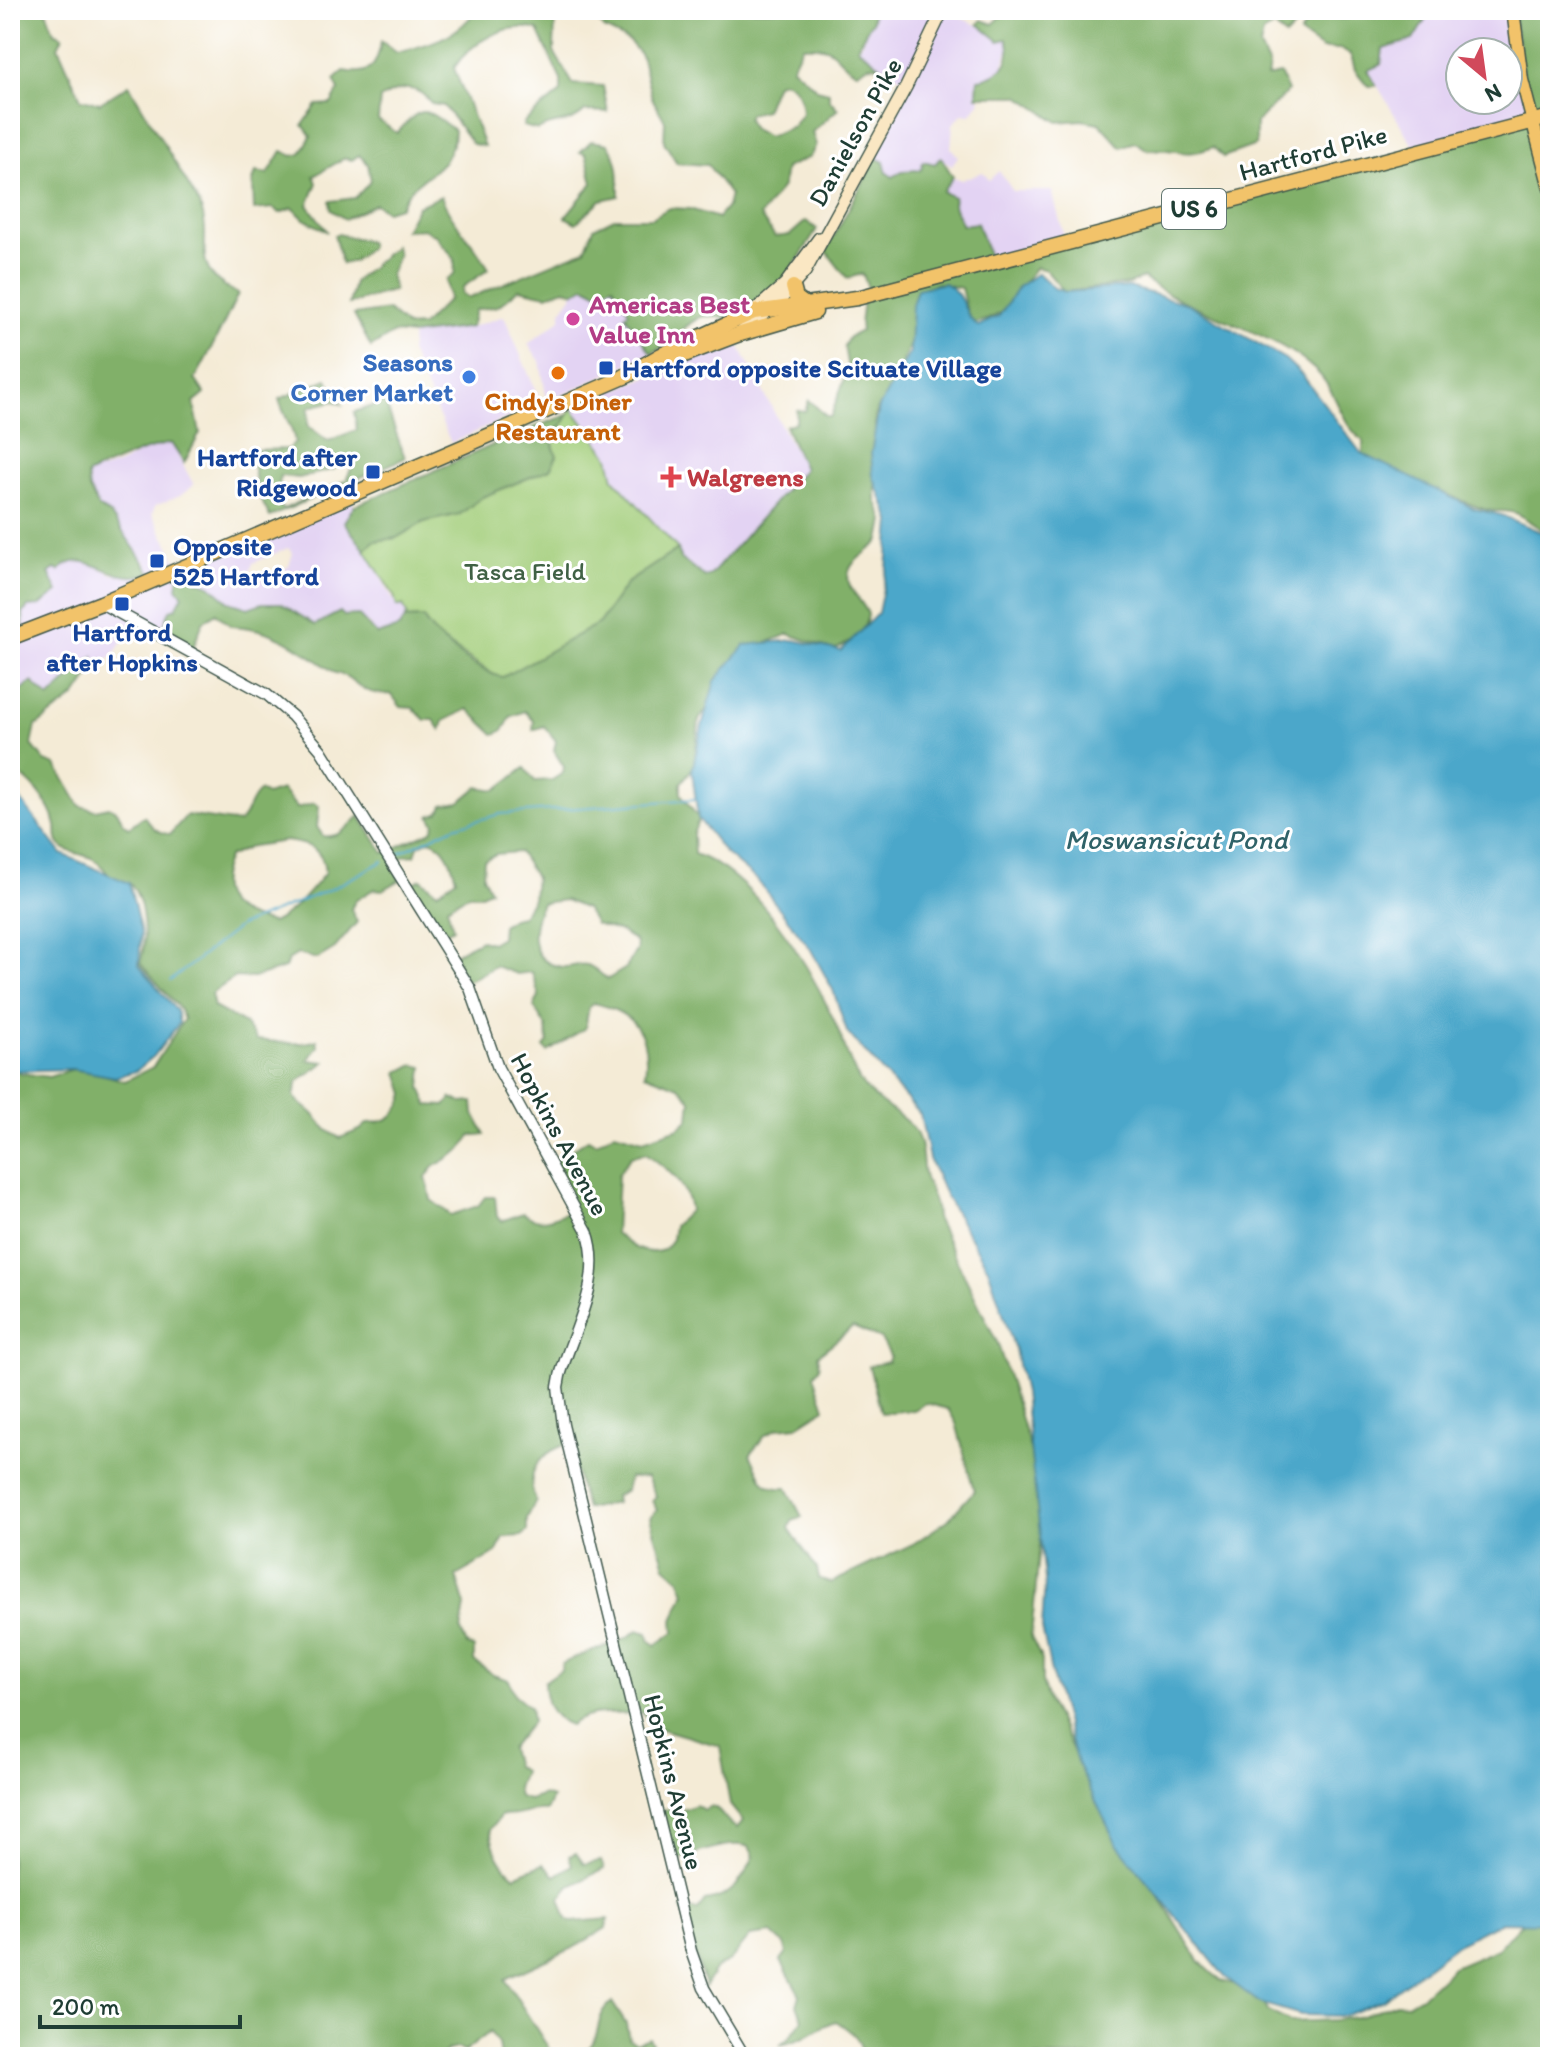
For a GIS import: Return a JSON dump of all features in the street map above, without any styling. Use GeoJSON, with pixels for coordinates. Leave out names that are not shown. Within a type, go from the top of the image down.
{"type":"FeatureCollection","features":[{"type":"Feature","properties":{"kind":"highway","name":"Hartford Pike"},"geometry":{"type":"LineString","coordinates":[[101,603],[623,377],[737,335],[857,298],[1550,117]]}},
{"type":"Feature","properties":{"kind":"highway"},"geometry":{"type":"LineString","coordinates":[[793,287],[796,298],[807,306]]}},
{"type":"Feature","properties":{"kind":"highway","name":"Hartford Pike"},"geometry":{"type":"LineString","coordinates":[[623,377],[661,355],[754,312],[857,298]]}},
{"type":"Feature","properties":{"kind":"highway","name":"US 6"},"geometry":{"type":"LineString","coordinates":[[10,638],[101,603]]}},
{"type":"Feature","properties":{"kind":"main road","name":"Danielson Pike"},"geometry":{"type":"LineString","coordinates":[[737,335],[770,310],[793,287],[818,251],[943,10]]}},
{"type":"Feature","properties":{"kind":"main road"},"geometry":{"type":"LineString","coordinates":[[1513,10],[1522,80],[1550,188]]}},
{"type":"Feature","properties":{"kind":"main road","name":"Danielson Pike"},"geometry":{"type":"LineString","coordinates":[[754,312],[785,284],[826,231]]}},
{"type":"Feature","properties":{"kind":"street","name":"Hopkins Avenue"},"geometry":{"type":"LineString","coordinates":[[101,603],[266,694],[292,716],[321,750],[470,988],[498,1068],[587,1231],[594,1258],[591,1283],[560,1376],[559,1401],[563,1425],[691,1951],[704,1988],[745,2057]]}},
{"type":"Feature","properties":{"kind":"shaded area"},"geometry":{"type":"Polygon","coordinates":[[[873,10],[944,10],[1007,39],[1010,45],[1000,73],[993,78],[981,78],[976,86],[980,101],[970,115],[962,114],[953,124],[951,148],[958,156],[952,166],[941,158],[918,171],[902,171],[893,177],[887,174],[884,162],[867,154],[905,81],[858,50],[872,21],[873,10]]]}},
{"type":"Feature","properties":{"kind":"shaded area"},"geometry":{"type":"Polygon","coordinates":[[[1422,10],[1513,10],[1518,36],[1444,36],[1444,116],[1524,116],[1524,73],[1532,119],[1415,149],[1368,70],[1377,63],[1383,49],[1402,44],[1426,19],[1422,10]]]}},
{"type":"Feature","properties":{"kind":"shaded area"},"geometry":{"type":"Polygon","coordinates":[[[999,171],[1013,191],[1052,191],[1065,240],[990,261],[986,249],[962,225],[942,192],[953,177],[961,180],[983,172],[989,180],[999,171]]]}},
{"type":"Feature","properties":{"kind":"shaded area"},"geometry":{"type":"Polygon","coordinates":[[[585,285],[613,285],[630,312],[626,315],[651,353],[547,402],[540,361],[528,344],[561,319],[561,311],[575,292],[585,285]]]}},
{"type":"Feature","properties":{"kind":"shaded area"},"geometry":{"type":"Polygon","coordinates":[[[504,316],[541,403],[451,443],[410,352],[412,335],[471,327],[504,316]]]}},
{"type":"Feature","properties":{"kind":"shaded area"},"geometry":{"type":"Polygon","coordinates":[[[736,340],[804,469],[711,575],[705,577],[681,559],[678,549],[614,479],[609,457],[572,408],[736,340]]]}},
{"type":"Feature","properties":{"kind":"shaded area"},"geometry":{"type":"Polygon","coordinates":[[[171,443],[194,485],[180,496],[155,506],[152,514],[179,565],[350,493],[354,506],[344,522],[359,538],[397,607],[402,605],[408,615],[399,628],[377,635],[368,623],[350,614],[315,625],[281,603],[262,603],[248,608],[229,602],[210,585],[180,574],[184,595],[176,608],[170,610],[160,636],[134,624],[112,657],[97,665],[91,658],[49,698],[33,683],[21,690],[10,680],[13,661],[10,644],[24,625],[23,613],[49,573],[66,563],[83,560],[114,575],[148,563],[135,554],[110,514],[99,508],[89,489],[87,475],[120,464],[150,447],[171,443]],[[288,548],[253,563],[250,573],[253,579],[270,578],[289,566],[293,553],[288,548]]]}},
{"type":"Feature","properties":{"kind":"green space"},"geometry":{"type":"Polygon","coordinates":[[[10,10],[46,10],[54,32],[63,36],[58,47],[81,99],[100,103],[129,85],[200,205],[204,220],[206,264],[222,284],[238,294],[195,379],[205,394],[194,403],[200,433],[184,463],[171,443],[140,452],[87,475],[89,489],[99,508],[110,514],[151,572],[137,576],[124,575],[79,561],[69,563],[59,571],[55,569],[49,573],[58,592],[39,606],[28,607],[23,613],[24,633],[10,639],[10,10]]]}},
{"type":"Feature","properties":{"kind":"green space"},"geometry":{"type":"Polygon","coordinates":[[[476,10],[551,10],[555,14],[554,52],[573,84],[603,86],[608,112],[585,111],[574,119],[538,130],[523,126],[561,92],[561,80],[538,30],[514,28],[502,31],[480,42],[454,68],[484,146],[473,144],[444,106],[432,104],[414,90],[401,89],[380,99],[378,120],[397,133],[413,117],[424,112],[454,130],[447,156],[414,186],[400,207],[386,211],[375,204],[345,219],[331,210],[330,201],[355,198],[371,181],[368,164],[359,155],[352,160],[345,158],[314,176],[317,183],[308,205],[328,232],[304,219],[293,208],[280,213],[273,208],[254,210],[253,181],[256,172],[268,174],[282,151],[293,156],[301,154],[311,136],[303,125],[317,105],[331,104],[339,90],[334,80],[344,71],[360,72],[370,68],[377,58],[381,41],[397,53],[420,46],[451,34],[476,10]]]}},
{"type":"Feature","properties":{"kind":"green space"},"geometry":{"type":"Polygon","coordinates":[[[583,10],[873,10],[872,21],[857,47],[881,66],[869,65],[857,72],[830,50],[802,46],[792,67],[817,89],[829,92],[829,99],[838,109],[812,132],[816,145],[810,157],[785,168],[782,187],[760,216],[775,237],[790,235],[806,221],[817,229],[801,255],[782,281],[759,304],[732,317],[701,317],[651,353],[625,315],[629,312],[613,285],[599,293],[585,286],[575,292],[565,289],[547,295],[519,289],[498,306],[475,310],[471,327],[412,335],[394,333],[371,347],[354,315],[388,310],[407,327],[422,326],[449,299],[446,280],[454,275],[452,256],[437,236],[424,229],[405,230],[418,206],[441,196],[451,216],[489,269],[463,287],[462,293],[469,298],[585,250],[594,228],[614,218],[652,218],[669,208],[690,209],[718,218],[727,207],[730,195],[708,165],[677,163],[664,142],[665,121],[652,98],[641,55],[629,41],[604,29],[592,14],[583,10]],[[784,81],[776,83],[765,110],[749,114],[747,120],[753,129],[768,137],[793,126],[802,113],[798,94],[793,86],[784,81]]]}},
{"type":"Feature","properties":{"kind":"green space"},"geometry":{"type":"Polygon","coordinates":[[[1008,10],[1299,10],[1304,18],[1285,37],[1274,26],[1263,33],[1260,47],[1269,66],[1267,77],[1280,74],[1288,91],[1256,123],[1256,145],[1223,157],[1213,147],[1186,153],[1148,150],[1135,142],[1121,147],[1099,123],[1082,120],[1058,122],[1019,96],[977,96],[978,79],[998,72],[1009,55],[1007,39],[999,41],[978,24],[982,20],[993,24],[1008,10]]]}},
{"type":"Feature","properties":{"kind":"green space"},"geometry":{"type":"Polygon","coordinates":[[[1306,10],[1331,10],[1339,19],[1350,18],[1356,10],[1422,10],[1426,19],[1413,40],[1383,49],[1381,65],[1368,70],[1376,86],[1368,86],[1355,70],[1351,55],[1340,49],[1322,49],[1300,34],[1310,18],[1306,10]]]}},
{"type":"Feature","properties":{"kind":"green space"},"geometry":{"type":"Polygon","coordinates":[[[1513,10],[1550,10],[1550,115],[1533,120],[1550,187],[1550,532],[1518,514],[1478,507],[1370,459],[1363,454],[1363,441],[1355,434],[1329,387],[1315,370],[1276,343],[1184,302],[1143,278],[1128,284],[1064,292],[1046,270],[1036,267],[1004,310],[970,324],[961,288],[938,283],[918,291],[917,328],[902,362],[905,374],[878,408],[875,418],[876,500],[884,520],[880,541],[852,565],[848,578],[868,614],[864,627],[851,640],[834,650],[789,634],[749,649],[699,720],[694,766],[681,783],[681,794],[699,819],[693,834],[694,854],[716,864],[737,880],[776,922],[821,994],[861,1083],[877,1100],[907,1122],[917,1135],[936,1218],[998,1344],[1036,1468],[1041,1534],[1031,1637],[1042,1660],[1042,1682],[1049,1703],[1096,1795],[1200,1962],[1221,1981],[1257,1989],[1268,2011],[1290,2022],[1335,2020],[1362,2016],[1396,2003],[1407,2004],[1424,1994],[1453,1967],[1498,1948],[1531,1913],[1550,1914],[1550,2057],[862,2057],[858,2040],[836,2021],[780,2045],[803,2019],[797,2005],[800,1995],[781,1961],[787,1953],[784,1944],[772,1933],[750,1936],[730,1961],[716,1968],[705,1986],[682,1909],[698,1910],[705,1901],[729,1892],[746,1873],[754,1856],[749,1847],[721,1846],[671,1864],[660,1811],[683,1810],[696,1805],[704,1810],[711,1806],[737,1828],[743,1821],[730,1805],[720,1746],[655,1727],[641,1712],[587,1716],[570,1725],[553,1714],[547,1702],[544,1682],[561,1670],[562,1664],[621,1641],[638,1630],[648,1633],[649,1640],[656,1645],[674,1632],[673,1620],[685,1593],[680,1579],[665,1566],[650,1518],[657,1510],[652,1501],[656,1496],[647,1477],[629,1478],[626,1490],[615,1496],[616,1503],[586,1509],[568,1444],[550,1452],[533,1473],[536,1501],[527,1518],[527,1531],[522,1536],[504,1537],[496,1553],[456,1576],[465,1605],[461,1631],[467,1645],[474,1648],[474,1661],[493,1675],[509,1680],[515,1695],[530,1707],[532,1722],[510,1749],[515,1766],[523,1771],[517,1788],[519,1797],[529,1800],[544,1795],[552,1798],[546,1811],[501,1815],[490,1830],[498,1856],[515,1876],[543,1864],[555,1876],[572,1865],[569,1856],[576,1853],[584,1864],[601,1861],[604,1869],[570,1886],[560,1898],[567,1919],[572,1922],[608,1919],[606,1928],[573,1948],[505,1979],[554,2057],[500,2057],[498,2044],[490,2032],[464,2052],[458,2048],[448,2050],[442,2057],[10,2057],[10,1064],[20,1073],[49,1077],[79,1067],[125,1081],[153,1067],[184,1019],[179,1008],[140,963],[143,921],[134,890],[129,883],[125,886],[114,880],[93,859],[62,847],[57,840],[54,817],[45,800],[25,778],[10,768],[10,680],[21,690],[32,682],[49,698],[93,657],[92,661],[97,665],[76,696],[36,726],[32,745],[45,761],[56,765],[80,806],[95,810],[109,807],[117,811],[129,827],[144,816],[155,829],[170,834],[187,815],[239,823],[260,791],[266,795],[282,790],[297,808],[314,803],[319,806],[317,827],[323,836],[339,833],[360,816],[384,853],[432,831],[435,824],[430,816],[440,812],[443,805],[460,802],[478,787],[496,790],[525,768],[535,781],[552,780],[563,773],[564,767],[554,751],[556,741],[544,726],[533,730],[534,721],[525,711],[510,717],[503,730],[494,734],[468,709],[444,721],[441,730],[434,720],[425,720],[413,708],[401,707],[391,694],[363,689],[286,640],[260,630],[231,626],[216,613],[203,622],[191,653],[160,636],[170,610],[176,608],[183,595],[177,588],[179,573],[210,585],[229,602],[248,608],[262,603],[281,603],[315,625],[340,612],[344,616],[358,615],[377,635],[399,628],[405,619],[423,618],[436,635],[459,654],[503,677],[599,623],[627,583],[678,549],[681,559],[705,577],[711,575],[804,469],[785,426],[796,422],[797,410],[805,411],[809,400],[826,416],[831,416],[848,369],[844,346],[849,337],[861,331],[861,296],[869,292],[863,274],[847,278],[826,251],[876,158],[884,162],[887,173],[893,177],[902,171],[921,170],[923,161],[935,164],[941,157],[953,177],[942,192],[954,197],[953,204],[962,225],[977,223],[990,260],[1530,120],[1524,81],[1524,36],[1517,36],[1513,10]],[[429,840],[418,846],[415,855],[405,856],[392,864],[400,880],[383,890],[374,889],[355,901],[351,909],[357,922],[335,948],[317,959],[298,954],[288,960],[285,968],[253,978],[235,977],[211,994],[214,1007],[245,1024],[256,1040],[294,1043],[317,1040],[318,1046],[308,1060],[325,1062],[298,1081],[294,1096],[328,1131],[340,1138],[368,1123],[392,1116],[405,1094],[398,1072],[414,1065],[423,1067],[421,1088],[428,1105],[445,1106],[452,1098],[462,1103],[473,1102],[474,1114],[485,1134],[471,1136],[461,1150],[434,1167],[426,1177],[431,1200],[451,1215],[478,1206],[485,1197],[495,1197],[497,1217],[502,1221],[523,1213],[542,1220],[554,1218],[573,1209],[550,1164],[588,1139],[596,1143],[615,1132],[643,1140],[679,1128],[689,1119],[691,1100],[679,1087],[645,1074],[642,1035],[619,1012],[594,1003],[589,1007],[585,1028],[548,1052],[544,1047],[548,1042],[546,1027],[534,1007],[539,996],[532,972],[517,974],[495,966],[467,982],[452,955],[481,940],[491,943],[501,937],[502,925],[522,916],[533,898],[535,877],[519,852],[496,854],[484,860],[483,876],[490,890],[479,895],[469,894],[447,907],[453,928],[439,936],[406,887],[421,879],[437,892],[456,879],[444,850],[429,840]],[[286,841],[252,846],[228,857],[223,872],[223,894],[235,910],[272,923],[288,913],[325,873],[318,852],[286,841]],[[565,900],[542,903],[538,913],[534,942],[542,958],[562,967],[587,965],[608,979],[626,968],[637,949],[635,941],[621,932],[595,924],[586,909],[565,900]],[[646,1153],[631,1156],[618,1175],[615,1233],[643,1251],[664,1250],[672,1239],[674,1226],[690,1210],[688,1200],[680,1184],[646,1153]],[[853,1327],[818,1355],[820,1367],[814,1375],[825,1408],[797,1426],[778,1428],[765,1435],[750,1455],[767,1484],[787,1488],[802,1517],[792,1520],[789,1528],[817,1569],[819,1579],[831,1583],[913,1544],[948,1520],[974,1491],[956,1423],[948,1409],[926,1403],[914,1410],[881,1413],[869,1366],[888,1362],[890,1355],[881,1339],[853,1327]]]}},
{"type":"Feature","properties":{"kind":"green space"},"geometry":{"type":"Polygon","coordinates":[[[591,141],[608,144],[612,150],[618,169],[619,196],[601,200],[576,223],[565,217],[593,183],[586,154],[580,152],[591,141]]]}},
{"type":"Feature","properties":{"kind":"green space"},"geometry":{"type":"Polygon","coordinates":[[[334,235],[368,241],[370,247],[354,261],[342,264],[334,235]]]}},
{"type":"Feature","properties":{"kind":"green space"},"geometry":{"type":"Polygon","coordinates":[[[395,246],[398,255],[390,275],[394,290],[349,304],[354,282],[395,246]]]}},
{"type":"Feature","properties":{"kind":"green space"},"geometry":{"type":"Polygon","coordinates":[[[327,379],[342,404],[334,401],[309,407],[308,426],[328,441],[357,430],[354,412],[385,402],[405,458],[270,517],[258,494],[252,458],[257,456],[256,450],[288,449],[295,442],[279,399],[327,379]],[[345,460],[334,469],[299,478],[280,476],[279,487],[271,498],[284,509],[346,480],[352,467],[345,460]]]}},
{"type":"Feature","properties":{"kind":"green space","name":"Tasca Field"},"geometry":{"type":"Polygon","coordinates":[[[572,408],[609,457],[614,479],[678,549],[627,583],[599,623],[503,677],[496,676],[433,634],[423,618],[405,619],[407,615],[403,605],[397,607],[394,596],[365,550],[374,541],[396,538],[424,522],[460,514],[482,497],[550,469],[557,456],[554,435],[572,408]]]}},
{"type":"Feature","properties":{"kind":"green space"},"geometry":{"type":"Polygon","coordinates":[[[568,415],[553,436],[557,456],[550,469],[482,497],[460,514],[424,522],[396,538],[374,541],[365,550],[344,522],[354,506],[568,415]]]}},
{"type":"Feature","properties":{"kind":"green space"},"geometry":{"type":"Polygon","coordinates":[[[612,2002],[626,2024],[629,2039],[636,2043],[649,2038],[652,2043],[634,2057],[575,2057],[591,2045],[601,2016],[612,2002]]]}},
{"type":"Feature","properties":{"kind":"water","name":"Moswansicut Pond"},"geometry":{"type":"Polygon","coordinates":[[[1038,273],[1054,288],[1066,292],[1129,287],[1188,304],[1285,359],[1303,376],[1361,453],[1475,509],[1501,515],[1550,536],[1550,1923],[1500,1922],[1457,1944],[1383,2000],[1344,2016],[1301,2015],[1260,2003],[1225,1977],[1116,1843],[1077,1763],[1051,1672],[1042,1628],[1045,1580],[1024,1393],[1015,1350],[988,1268],[946,1197],[929,1159],[920,1114],[847,1032],[833,990],[810,948],[757,880],[725,853],[698,818],[692,771],[702,726],[715,681],[745,645],[794,640],[841,651],[878,613],[887,568],[891,521],[873,476],[871,454],[879,407],[910,352],[912,305],[917,289],[944,283],[957,293],[968,315],[978,326],[999,316],[1018,287],[1038,273]]]}},
{"type":"Feature","properties":{"kind":"water"},"geometry":{"type":"Polygon","coordinates":[[[10,786],[62,854],[129,883],[141,933],[139,965],[177,1011],[179,1023],[154,1056],[136,1071],[115,1077],[72,1069],[10,1071],[10,786]]]}},
{"type":"Feature","properties":{"kind":"waterway"},"geometry":{"type":"LineString","coordinates":[[393,856],[454,827],[500,814],[695,799]]}},
{"type":"Feature","properties":{"kind":"waterway"},"geometry":{"type":"LineString","coordinates":[[170,981],[240,926],[333,888],[383,861]]}},
{"type":"Feature","properties":{"kind":"place","name":"Americas Best Value Inn"},"geometry":{"type":"Point","coordinates":[573,319]}},
{"type":"Feature","properties":{"kind":"place","name":"Hartford opposite Scituate Village"},"geometry":{"type":"Point","coordinates":[606,368]}},
{"type":"Feature","properties":{"kind":"place","name":"Cindy's Diner Restaurant"},"geometry":{"type":"Point","coordinates":[558,373]}},
{"type":"Feature","properties":{"kind":"place","name":"Seasons Corner Market"},"geometry":{"type":"Point","coordinates":[469,377]}},
{"type":"Feature","properties":{"kind":"place","name":"Hartford after Ridgewood"},"geometry":{"type":"Point","coordinates":[373,472]}},
{"type":"Feature","properties":{"kind":"place","name":"Walgreens"},"geometry":{"type":"Point","coordinates":[671,477]}},
{"type":"Feature","properties":{"kind":"place","name":"Opposite 525 Hartford"},"geometry":{"type":"Point","coordinates":[157,561]}},
{"type":"Feature","properties":{"kind":"place","name":"Hartford after Hopkins"},"geometry":{"type":"Point","coordinates":[122,604]}}]}
